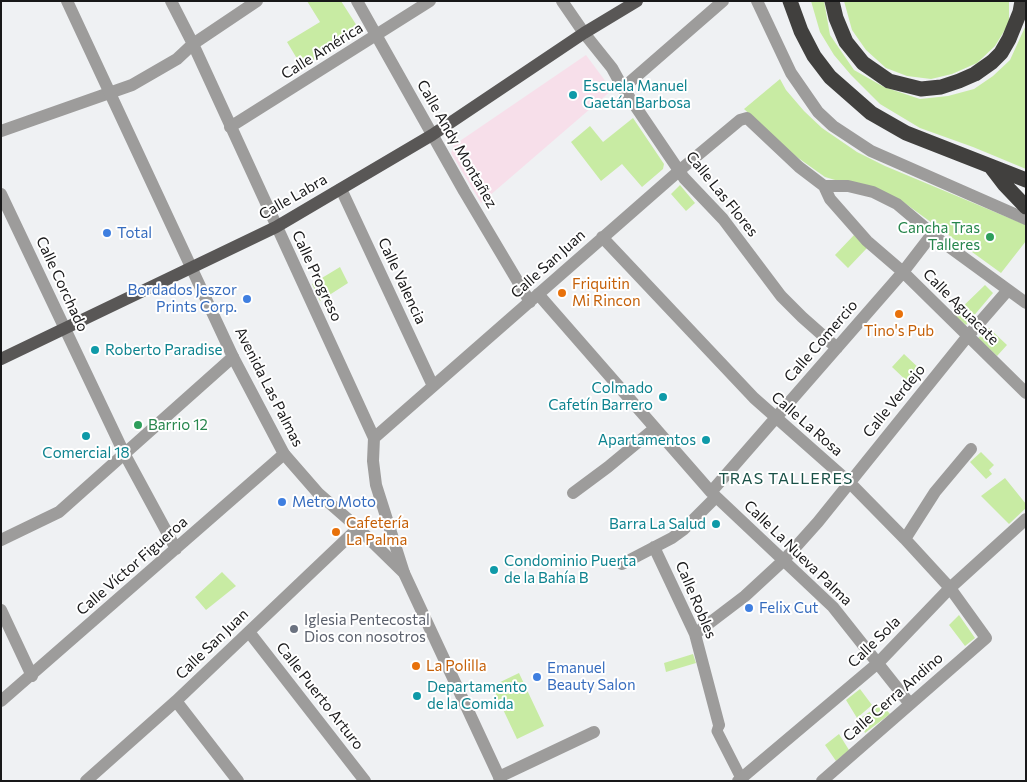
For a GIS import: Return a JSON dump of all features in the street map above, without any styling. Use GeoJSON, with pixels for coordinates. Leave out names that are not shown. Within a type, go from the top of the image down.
{"type":"FeatureCollection","features":[{"type":"Feature","properties":{"kind":"highway"},"geometry":{"type":"LineString","coordinates":[[790,1],[801,31],[814,56],[830,77],[855,101],[871,113],[906,132],[1026,180]]}},
{"type":"Feature","properties":{"kind":"highway"},"geometry":{"type":"LineString","coordinates":[[832,1],[836,18],[846,42],[863,63],[873,72],[889,81],[921,89],[941,87],[959,81],[975,74],[992,62],[1009,40],[1020,12],[1022,1]]}},
{"type":"Feature","properties":{"kind":"highway"},"geometry":{"type":"LineString","coordinates":[[990,166],[1026,207]]}},
{"type":"Feature","properties":{"kind":"main road","name":"Calle Labra"},"geometry":{"type":"LineString","coordinates":[[584,33],[624,1]]}},
{"type":"Feature","properties":{"kind":"main road","name":"Calle Labra"},"geometry":{"type":"LineString","coordinates":[[1,359],[276,227],[432,136],[584,33],[636,1]]}},
{"type":"Feature","properties":{"kind":"street","name":"Avenida Las Palmas"},"geometry":{"type":"LineString","coordinates":[[67,1],[233,357],[284,454],[318,493],[358,528],[404,573],[500,779]]}},
{"type":"Feature","properties":{"kind":"street","name":"Calle Progreso"},"geometry":{"type":"LineString","coordinates":[[171,1],[193,44],[374,438],[373,461],[376,485],[404,573]]}},
{"type":"Feature","properties":{"kind":"street"},"geometry":{"type":"LineString","coordinates":[[1,130],[111,94],[132,85],[177,59],[193,44],[257,1]]}},
{"type":"Feature","properties":{"kind":"street","name":"Calle Andy Montañez"},"geometry":{"type":"LineString","coordinates":[[358,1],[432,136],[534,298]]}},
{"type":"Feature","properties":{"kind":"street","name":"Calle América"},"geometry":{"type":"LineString","coordinates":[[230,127],[430,1]]}},
{"type":"Feature","properties":{"kind":"street","name":"Calle Las Flores"},"geometry":{"type":"LineString","coordinates":[[562,1],[584,33],[612,68],[623,88],[684,178],[738,239],[781,296],[837,348]]}},
{"type":"Feature","properties":{"kind":"street"},"geometry":{"type":"LineString","coordinates":[[623,88],[723,1]]}},
{"type":"Feature","properties":{"kind":"street"},"geometry":{"type":"LineString","coordinates":[[757,1],[791,74],[818,112],[833,126],[871,151],[1026,219]]}},
{"type":"Feature","properties":{"kind":"street","name":"Calle San Juan"},"geometry":{"type":"LineString","coordinates":[[374,438],[680,170],[740,120],[747,118]]}},
{"type":"Feature","properties":{"kind":"street","name":"Calle Aguacate"},"geometry":{"type":"LineString","coordinates":[[747,118],[799,167],[824,186],[830,199],[867,241],[903,272],[967,337],[1023,385]]}},
{"type":"Feature","properties":{"kind":"street"},"geometry":{"type":"LineString","coordinates":[[824,186],[848,186],[873,192],[897,204],[941,241],[1026,303]]}},
{"type":"Feature","properties":{"kind":"street","name":"Calle Valencia"},"geometry":{"type":"LineString","coordinates":[[341,189],[434,386]]}},
{"type":"Feature","properties":{"kind":"street","name":"Calle Corchado"},"geometry":{"type":"LineString","coordinates":[[1,194],[124,454],[176,548]]}},
{"type":"Feature","properties":{"kind":"street","name":"Calle Comercio"},"geometry":{"type":"LineString","coordinates":[[622,564],[683,530],[714,495],[775,419],[903,272],[933,233]]}},
{"type":"Feature","properties":{"kind":"street","name":"Calle La Rosa"},"geometry":{"type":"LineString","coordinates":[[602,237],[754,398],[775,419],[849,482],[904,539],[950,588],[986,638]]}},
{"type":"Feature","properties":{"kind":"street","name":"Calle Verdejo"},"geometry":{"type":"LineString","coordinates":[[695,634],[745,596],[784,560],[818,522],[967,337],[1008,290]]}},
{"type":"Feature","properties":{"kind":"street","name":"Calle La Nueva Palma"},"geometry":{"type":"LineString","coordinates":[[534,298],[655,428],[714,495],[833,607],[910,704]]}},
{"type":"Feature","properties":{"kind":"street"},"geometry":{"type":"LineString","coordinates":[[1,540],[59,512],[233,357]]}},
{"type":"Feature","properties":{"kind":"street"},"geometry":{"type":"LineString","coordinates":[[573,493],[608,468],[655,428]]}},
{"type":"Feature","properties":{"kind":"street"},"geometry":{"type":"LineString","coordinates":[[904,539],[935,492],[971,449]]}},
{"type":"Feature","properties":{"kind":"street","name":"Calle Víctor Figueroa"},"geometry":{"type":"LineString","coordinates":[[1,701],[32,676],[284,454]]}},
{"type":"Feature","properties":{"kind":"street","name":"Calle Sola"},"geometry":{"type":"LineString","coordinates":[[740,779],[878,663],[950,588],[1026,519]]}},
{"type":"Feature","properties":{"kind":"street","name":"Calle San Juan"},"geometry":{"type":"LineString","coordinates":[[86,781],[176,701],[358,528]]}},
{"type":"Feature","properties":{"kind":"street","name":"Calle Robles"},"geometry":{"type":"LineString","coordinates":[[654,547],[695,634],[719,725]]}},
{"type":"Feature","properties":{"kind":"street"},"geometry":{"type":"LineString","coordinates":[[1,610],[32,676]]}},
{"type":"Feature","properties":{"kind":"street","name":"Calle Puerto Arturo"},"geometry":{"type":"LineString","coordinates":[[249,632],[365,781]]}},
{"type":"Feature","properties":{"kind":"street","name":"Calle Cerra Andino"},"geometry":{"type":"LineString","coordinates":[[822,781],[986,638]]}},
{"type":"Feature","properties":{"kind":"street"},"geometry":{"type":"LineString","coordinates":[[176,701],[238,781]]}},
{"type":"Feature","properties":{"kind":"street"},"geometry":{"type":"LineString","coordinates":[[719,725],[717,731],[740,779]]}},
{"type":"Feature","properties":{"kind":"street"},"geometry":{"type":"LineString","coordinates":[[500,779],[594,732]]}},
{"type":"Feature","properties":{"kind":"shaded area"},"geometry":{"type":"Polygon","coordinates":[[[586,55],[612,90],[481,203],[451,153],[454,145],[586,55]]]}},
{"type":"Feature","properties":{"kind":"green space"},"geometry":{"type":"Polygon","coordinates":[[[307,1],[341,1],[357,26],[333,41],[336,47],[302,67],[287,42],[320,22],[307,1]]]}},
{"type":"Feature","properties":{"kind":"green space"},"geometry":{"type":"Polygon","coordinates":[[[811,1],[824,1],[830,35],[854,70],[884,87],[920,99],[948,96],[974,89],[993,76],[1010,60],[1026,25],[1026,169],[920,128],[880,104],[834,55],[820,32],[811,1]]]}},
{"type":"Feature","properties":{"kind":"green space"},"geometry":{"type":"Polygon","coordinates":[[[844,1],[1009,1],[1009,23],[995,46],[977,63],[952,74],[931,79],[907,76],[886,68],[866,50],[852,30],[844,1]]]}},
{"type":"Feature","properties":{"kind":"green space"},"geometry":{"type":"Polygon","coordinates":[[[780,79],[786,90],[804,111],[822,128],[857,152],[885,166],[1026,225],[1026,241],[1001,273],[899,199],[825,177],[794,155],[744,109],[780,79]]]}},
{"type":"Feature","properties":{"kind":"green space"},"geometry":{"type":"Polygon","coordinates":[[[633,118],[664,164],[663,169],[642,187],[622,164],[601,181],[571,142],[590,126],[603,142],[633,118]]]}},
{"type":"Feature","properties":{"kind":"green space"},"geometry":{"type":"Polygon","coordinates":[[[680,185],[695,203],[686,211],[671,194],[680,185]]]}},
{"type":"Feature","properties":{"kind":"green space"},"geometry":{"type":"Polygon","coordinates":[[[854,235],[867,248],[848,268],[835,255],[854,235]]]}},
{"type":"Feature","properties":{"kind":"green space"},"geometry":{"type":"Polygon","coordinates":[[[340,267],[348,283],[320,301],[312,284],[340,267]]]}},
{"type":"Feature","properties":{"kind":"green space"},"geometry":{"type":"Polygon","coordinates":[[[985,285],[993,293],[966,325],[954,315],[985,285]]]}},
{"type":"Feature","properties":{"kind":"green space"},"geometry":{"type":"Polygon","coordinates":[[[989,328],[1007,345],[997,356],[978,338],[989,328]]]}},
{"type":"Feature","properties":{"kind":"green space"},"geometry":{"type":"Polygon","coordinates":[[[904,354],[923,372],[911,385],[892,367],[904,354]]]}},
{"type":"Feature","properties":{"kind":"green space"},"geometry":{"type":"Polygon","coordinates":[[[981,452],[994,465],[989,470],[992,474],[986,479],[970,462],[981,452]]]}},
{"type":"Feature","properties":{"kind":"green space"},"geometry":{"type":"Polygon","coordinates":[[[1005,478],[1026,504],[1026,508],[1009,524],[981,496],[1005,478]]]}},
{"type":"Feature","properties":{"kind":"green space"},"geometry":{"type":"Polygon","coordinates":[[[222,572],[236,586],[206,610],[195,597],[222,572]]]}},
{"type":"Feature","properties":{"kind":"green space"},"geometry":{"type":"Polygon","coordinates":[[[959,615],[975,638],[965,646],[949,625],[959,615]]]}},
{"type":"Feature","properties":{"kind":"green space"},"geometry":{"type":"Polygon","coordinates":[[[693,654],[696,663],[666,672],[664,663],[693,654]]]}},
{"type":"Feature","properties":{"kind":"green space"},"geometry":{"type":"Polygon","coordinates":[[[519,673],[544,726],[517,739],[492,686],[519,673]]]}},
{"type":"Feature","properties":{"kind":"green space"},"geometry":{"type":"Polygon","coordinates":[[[860,689],[872,705],[857,718],[846,700],[860,689]]]}},
{"type":"Feature","properties":{"kind":"green space"},"geometry":{"type":"Polygon","coordinates":[[[881,704],[890,714],[865,733],[859,719],[881,704]]]}},
{"type":"Feature","properties":{"kind":"green space"},"geometry":{"type":"Polygon","coordinates":[[[839,734],[849,750],[836,761],[825,745],[839,734]]]}},
{"type":"Feature","properties":{"kind":"place","name":"Escuela Manuel Gaetán Barbosa"},"geometry":{"type":"Point","coordinates":[573,95]}},
{"type":"Feature","properties":{"kind":"place","name":"Total"},"geometry":{"type":"Point","coordinates":[107,233]}},
{"type":"Feature","properties":{"kind":"place","name":"Cancha Tras Talleres"},"geometry":{"type":"Point","coordinates":[990,237]}},
{"type":"Feature","properties":{"kind":"place","name":"Friquitin Mi Rincon"},"geometry":{"type":"Point","coordinates":[562,293]}},
{"type":"Feature","properties":{"kind":"place","name":"Bordados Jeszor Prints Corp."},"geometry":{"type":"Point","coordinates":[247,299]}},
{"type":"Feature","properties":{"kind":"place","name":"Tino's Pub"},"geometry":{"type":"Point","coordinates":[899,314]}},
{"type":"Feature","properties":{"kind":"place","name":"Roberto Paradise"},"geometry":{"type":"Point","coordinates":[95,350]}},
{"type":"Feature","properties":{"kind":"place","name":"Colmado Cafetín Barrero"},"geometry":{"type":"Point","coordinates":[663,397]}},
{"type":"Feature","properties":{"kind":"place","name":"Barrio 12"},"geometry":{"type":"Point","coordinates":[138,425]}},
{"type":"Feature","properties":{"kind":"place","name":"Comercial 18"},"geometry":{"type":"Point","coordinates":[86,436]}},
{"type":"Feature","properties":{"kind":"place","name":"Apartamentos"},"geometry":{"type":"Point","coordinates":[706,440]}},
{"type":"Feature","properties":{"kind":"place","name":"Metro Moto"},"geometry":{"type":"Point","coordinates":[282,502]}},
{"type":"Feature","properties":{"kind":"place","name":"Barra La Salud"},"geometry":{"type":"Point","coordinates":[716,524]}},
{"type":"Feature","properties":{"kind":"place","name":"Cafetería La Palma"},"geometry":{"type":"Point","coordinates":[336,532]}},
{"type":"Feature","properties":{"kind":"place","name":"Condominio Puerta de la Bahía B"},"geometry":{"type":"Point","coordinates":[494,570]}},
{"type":"Feature","properties":{"kind":"place","name":"Felix Cut"},"geometry":{"type":"Point","coordinates":[749,608]}},
{"type":"Feature","properties":{"kind":"place","name":"Iglesia Pentecostal Dios con nosotros"},"geometry":{"type":"Point","coordinates":[294,629]}},
{"type":"Feature","properties":{"kind":"place","name":"La Polilla"},"geometry":{"type":"Point","coordinates":[416,666]}},
{"type":"Feature","properties":{"kind":"place","name":"Emanuel Beauty Salon"},"geometry":{"type":"Point","coordinates":[537,677]}},
{"type":"Feature","properties":{"kind":"place","name":"Departamento de la Comida"},"geometry":{"type":"Point","coordinates":[417,696]}},
{"type":"Feature","properties":{"kind":"district","name":"TRAS TALLERES"},"geometry":{"type":"Point","coordinates":[786,479]}}]}
